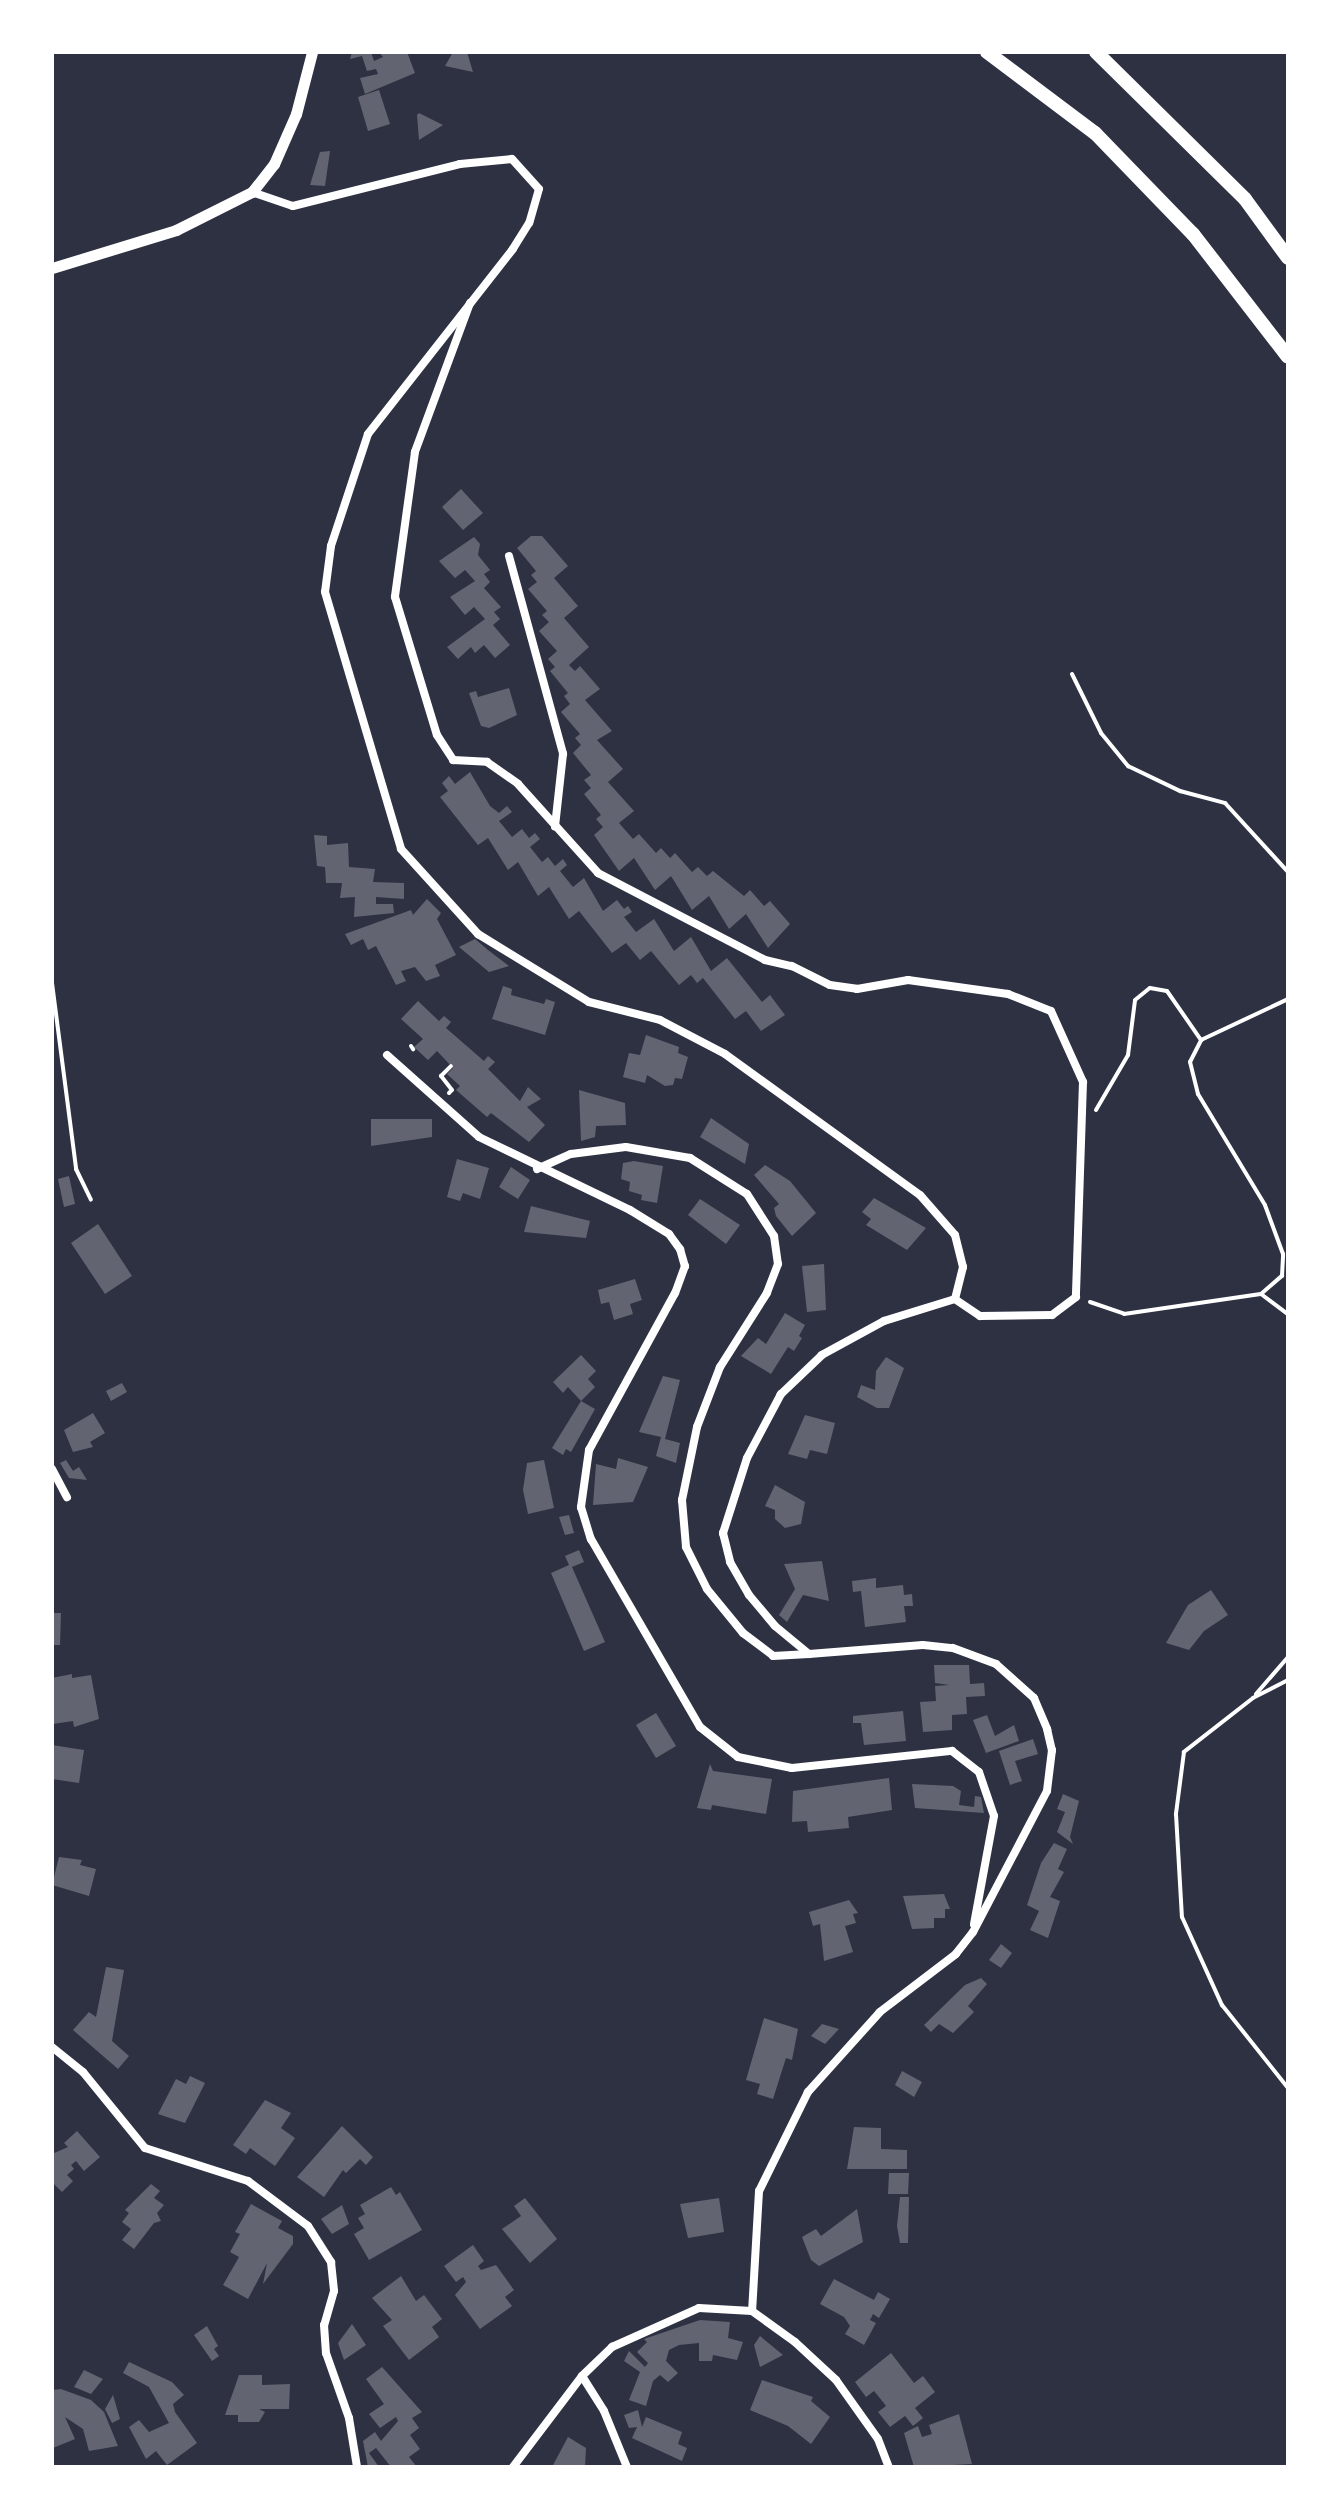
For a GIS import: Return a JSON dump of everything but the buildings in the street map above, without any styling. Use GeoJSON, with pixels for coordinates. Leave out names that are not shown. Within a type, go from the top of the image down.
{"type":"FeatureCollection","features":[{"type":"Feature","properties":{"kind":"highway"},"geometry":{"type":"LineString","coordinates":[[987,52],[1095,133],[1193,234],[1288,357]]}},
{"type":"Feature","properties":{"kind":"highway"},"geometry":{"type":"LineString","coordinates":[[1096,52],[1245,199],[1288,258]]}},
{"type":"Feature","properties":{"kind":"street"},"geometry":{"type":"LineString","coordinates":[[52,268],[176,230],[252,192],[274,164],[290,126],[312,52]]}},
{"type":"Feature","properties":{"kind":"street"},"geometry":{"type":"LineString","coordinates":[[252,192],[293,206],[460,164],[512,159],[539,189],[529,223],[368,434],[331,546],[325,592],[401,849],[478,934],[589,1002],[660,1020],[725,1054],[920,1195],[955,1235],[963,1267],[955,1299]]}},
{"type":"Feature","properties":{"kind":"street"},"geometry":{"type":"LineString","coordinates":[[473,295],[415,452],[395,597],[437,735],[453,760],[487,762],[518,784],[598,873],[765,960],[792,966],[830,985],[857,989],[908,980],[1008,994],[1051,1011],[1083,1082],[1085,1130],[1076,1297],[1052,1315],[980,1316],[955,1299]]}},
{"type":"Feature","properties":{"kind":"street"},"geometry":{"type":"LineString","coordinates":[[509,556],[563,754],[555,828]]}},
{"type":"Feature","properties":{"kind":"street"},"geometry":{"type":"LineString","coordinates":[[387,1055],[479,1137],[669,1234],[685,1266],[589,1450],[581,1507],[591,1539],[672,1684],[700,1727],[738,1757],[792,1768],[952,1751],[979,1772],[994,1816],[973,1932]]}},
{"type":"Feature","properties":{"kind":"street"},"geometry":{"type":"LineString","coordinates":[[537,1169],[571,1154],[626,1147],[690,1158],[747,1194],[774,1236],[778,1264],[767,1293],[720,1367],[697,1427],[682,1500],[686,1547],[707,1589],[743,1633],[773,1656],[953,1648],[996,1664],[1034,1698],[1052,1750],[1047,1791],[973,1932],[956,1954],[880,2012],[808,2092],[759,2191],[752,2311]]}},
{"type":"Feature","properties":{"kind":"street"},"geometry":{"type":"LineString","coordinates":[[809,1654],[775,1626],[730,1562],[723,1533],[747,1458],[781,1394],[822,1355],[884,1321],[955,1299]]}},
{"type":"Feature","properties":{"kind":"street"},"geometry":{"type":"LineString","coordinates":[[52,1469],[67,1497]]}},
{"type":"Feature","properties":{"kind":"street"},"geometry":{"type":"LineString","coordinates":[[52,2047],[83,2072],[145,2148],[248,2181],[308,2226],[331,2262],[334,2291],[324,2325],[326,2353],[349,2418],[357,2467]]}},
{"type":"Feature","properties":{"kind":"street"},"geometry":{"type":"LineString","coordinates":[[513,2467],[582,2376],[612,2347],[659,2322],[699,2308],[752,2311],[836,2380],[878,2439],[889,2467]]}},
{"type":"Feature","properties":{"kind":"street"},"geometry":{"type":"LineString","coordinates":[[582,2376],[604,2411],[627,2467]]}},
{"type":"Feature","properties":{"kind":"lane"},"geometry":{"type":"LineString","coordinates":[[52,983],[76,1169],[91,1200]]}},
{"type":"Feature","properties":{"kind":"path"},"geometry":{"type":"LineString","coordinates":[[1072,674],[1101,733],[1128,766],[1180,791],[1225,803],[1288,872]]}},
{"type":"Feature","properties":{"kind":"path"},"geometry":{"type":"LineString","coordinates":[[1085,1130],[1128,1055],[1135,1000],[1150,988],[1167,991],[1201,1040]]}},
{"type":"Feature","properties":{"kind":"path"},"geometry":{"type":"LineString","coordinates":[[1076,1297],[1124,1314],[1261,1294],[1282,1276],[1283,1254],[1265,1205],[1198,1094],[1190,1062],[1201,1040],[1288,999]]}},
{"type":"Feature","properties":{"kind":"path"},"geometry":{"type":"LineString","coordinates":[[447,1096],[452,1090],[441,1076],[451,1066]]}},
{"type":"Feature","properties":{"kind":"path"},"geometry":{"type":"LineString","coordinates":[[1261,1294],[1288,1314]]}},
{"type":"Feature","properties":{"kind":"path"},"geometry":{"type":"LineString","coordinates":[[1253,1698],[1288,1657]]}},
{"type":"Feature","properties":{"kind":"path"},"geometry":{"type":"LineString","coordinates":[[1288,1680],[1253,1698],[1184,1752],[1176,1814],[1182,1917],[1222,2005],[1288,2088]]}}]}
